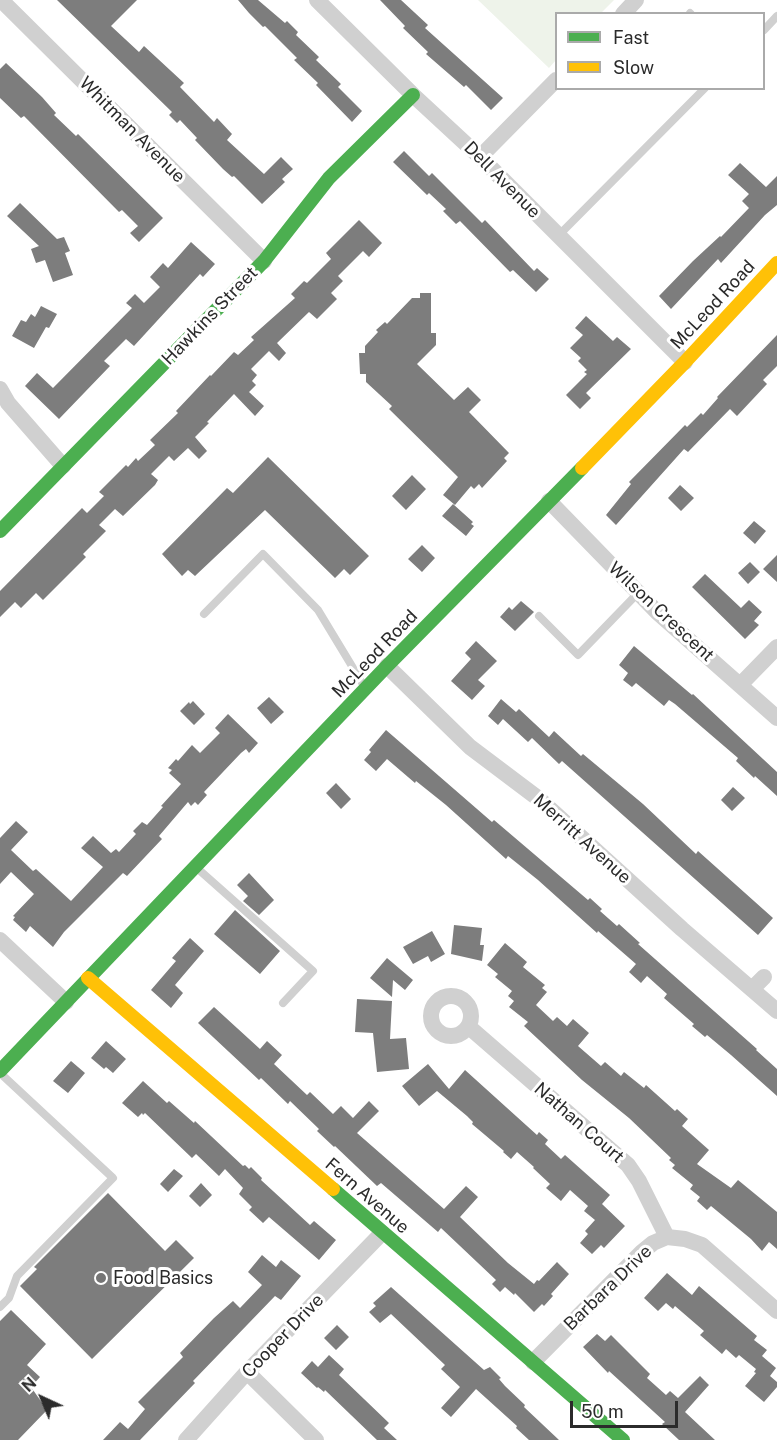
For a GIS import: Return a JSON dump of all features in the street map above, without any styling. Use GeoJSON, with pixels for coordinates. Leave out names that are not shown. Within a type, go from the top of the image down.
{"type":"FeatureCollection","features":[{"type":"Feature","properties":{"kind":"street","name":"Whitman Avenue"},"geometry":{"type":"LineString","coordinates":[[1,0],[264,261]]}},
{"type":"Feature","properties":{"kind":"street","name":"Dell Avenue"},"geometry":{"type":"LineString","coordinates":[[317,0],[413,95],[480,157],[684,362]]}},
{"type":"Feature","properties":{"kind":"street"},"geometry":{"type":"LineString","coordinates":[[625,12],[636,0]]}},
{"type":"Feature","properties":{"kind":"street"},"geometry":{"type":"LineString","coordinates":[[480,157],[555,81]]}},
{"type":"Feature","properties":{"kind":"street","name":"Hawkins Street"},"geometry":{"type":"LineString","coordinates":[[0,531],[264,261],[328,178],[413,95]]}},
{"type":"Feature","properties":{"kind":"street","name":"McLeod Road"},"geometry":{"type":"LineString","coordinates":[[0,1072],[387,666],[684,362],[777,263]]}},
{"type":"Feature","properties":{"kind":"street"},"geometry":{"type":"LineString","coordinates":[[0,389],[8,403],[63,466]]}},
{"type":"Feature","properties":{"kind":"street","name":"Wilson Crescent"},"geometry":{"type":"LineString","coordinates":[[549,501],[657,612],[777,718]]}},
{"type":"Feature","properties":{"kind":"street"},"geometry":{"type":"LineString","coordinates":[[740,685],[777,647]]}},
{"type":"Feature","properties":{"kind":"street","name":"Merritt Avenue"},"geometry":{"type":"LineString","coordinates":[[387,666],[470,747],[539,799],[682,929],[758,983],[777,1011]]}},
{"type":"Feature","properties":{"kind":"street"},"geometry":{"type":"LineString","coordinates":[[0,940],[66,1002]]}},
{"type":"Feature","properties":{"kind":"street","name":"Fern Avenue"},"geometry":{"type":"LineString","coordinates":[[88,978],[623,1440]]}},
{"type":"Feature","properties":{"kind":"street","name":"Nathan Court"},"geometry":{"type":"LineString","coordinates":[[469,1028],[628,1165],[639,1181],[667,1237]]}},
{"type":"Feature","properties":{"kind":"street","name":"Cooper Drive"},"geometry":{"type":"LineString","coordinates":[[186,1440],[247,1372],[382,1233]]}},
{"type":"Feature","properties":{"kind":"street","name":"Barbara Drive"},"geometry":{"type":"LineString","coordinates":[[533,1362],[642,1252],[653,1243],[667,1237],[685,1239],[702,1245],[777,1311]]}},
{"type":"Feature","properties":{"kind":"street"},"geometry":{"type":"LineString","coordinates":[[247,1372],[315,1440]]}},
{"type":"Feature","properties":{"kind":"lane"},"geometry":{"type":"LineString","coordinates":[[765,29],[777,16]]}},
{"type":"Feature","properties":{"kind":"lane"},"geometry":{"type":"LineString","coordinates":[[558,236],[703,90]]}},
{"type":"Feature","properties":{"kind":"lane"},"geometry":{"type":"LineString","coordinates":[[204,614],[263,554],[318,610],[365,689]]}},
{"type":"Feature","properties":{"kind":"lane"},"geometry":{"type":"LineString","coordinates":[[539,616],[579,654],[638,593]]}},
{"type":"Feature","properties":{"kind":"lane"},"geometry":{"type":"LineString","coordinates":[[195,867],[313,970],[283,1003]]}},
{"type":"Feature","properties":{"kind":"lane"},"geometry":{"type":"LineString","coordinates":[[0,1072],[113,1178],[17,1276],[9,1298],[0,1307]]}},
{"type":"Feature","properties":{"kind":"shaded area"},"geometry":{"type":"Polygon","coordinates":[[[478,0],[614,0],[602,12],[555,12],[555,61],[549,68],[478,0]]]}},
{"type":"Feature","properties":{"kind":"building"},"geometry":{"type":"Polygon","coordinates":[[[57,0],[137,0],[111,26],[139,52],[144,46],[184,83],[180,87],[214,122],[217,118],[232,134],[227,140],[264,174],[281,157],[293,169],[282,179],[285,182],[262,204],[234,176],[232,177],[223,169],[195,140],[197,138],[180,120],[177,123],[169,115],[172,112],[57,0]]]}},
{"type":"Feature","properties":{"kind":"building"},"geometry":{"type":"Polygon","coordinates":[[[238,0],[258,0],[298,32],[296,35],[319,57],[316,60],[341,84],[338,87],[362,111],[352,122],[316,85],[318,83],[294,60],[297,58],[238,0]]]}},
{"type":"Feature","properties":{"kind":"building"},"geometry":{"type":"Polygon","coordinates":[[[380,0],[401,0],[428,25],[425,28],[503,98],[491,110],[466,85],[464,87],[426,54],[428,52],[403,28],[405,26],[380,0]]]}},
{"type":"Feature","properties":{"kind":"building"},"geometry":{"type":"Polygon","coordinates":[[[6,63],[42,97],[56,113],[54,115],[76,136],[78,134],[163,218],[139,242],[130,233],[138,226],[122,210],[119,212],[24,116],[21,118],[0,98],[0,69],[6,63]]]}},
{"type":"Feature","properties":{"kind":"building"},"geometry":{"type":"Polygon","coordinates":[[[404,151],[429,176],[432,173],[482,223],[485,220],[534,271],[537,268],[549,279],[536,292],[513,270],[510,272],[460,221],[456,224],[443,211],[446,209],[429,193],[427,195],[393,162],[404,151]]]}},
{"type":"Feature","properties":{"kind":"building"},"geometry":{"type":"Polygon","coordinates":[[[740,163],[766,187],[777,176],[777,205],[721,263],[718,259],[671,309],[659,296],[749,208],[742,201],[749,194],[728,175],[740,163]]]}},
{"type":"Feature","properties":{"kind":"building"},"geometry":{"type":"Polygon","coordinates":[[[20,203],[57,239],[64,237],[70,251],[65,253],[73,275],[53,282],[45,260],[36,263],[31,249],[39,246],[7,216],[20,203]]]}},
{"type":"Feature","properties":{"kind":"building"},"geometry":{"type":"Polygon","coordinates":[[[359,220],[382,243],[369,257],[363,251],[338,276],[343,281],[331,293],[337,299],[317,319],[309,312],[277,343],[286,353],[279,361],[269,351],[251,369],[257,375],[252,381],[256,385],[249,392],[264,406],[255,416],[234,394],[195,437],[207,451],[199,459],[188,448],[174,461],[169,456],[151,474],[158,480],[155,485],[123,516],[115,509],[99,525],[106,531],[83,554],[86,557],[43,600],[36,593],[21,608],[15,602],[0,617],[0,591],[82,508],[87,513],[104,496],[99,492],[126,465],[128,467],[136,458],[138,461],[155,445],[150,440],[178,413],[176,411],[234,352],[238,355],[254,340],[251,337],[295,298],[291,294],[304,281],[307,283],[331,259],[326,253],[359,220]]]}},
{"type":"Feature","properties":{"kind":"building"},"geometry":{"type":"Polygon","coordinates":[[[191,242],[215,264],[203,277],[200,274],[134,346],[126,339],[104,361],[110,366],[59,419],[25,386],[37,373],[53,388],[132,308],[126,303],[135,294],[144,303],[160,287],[150,277],[163,263],[168,268],[191,242]]]}},
{"type":"Feature","properties":{"kind":"building"},"geometry":{"type":"Polygon","coordinates":[[[420,293],[431,293],[431,333],[436,333],[436,345],[417,364],[454,400],[468,387],[481,400],[469,412],[509,453],[504,458],[507,461],[482,488],[479,484],[474,489],[471,486],[455,505],[443,495],[458,477],[389,409],[392,406],[366,382],[366,374],[360,374],[359,353],[365,353],[365,346],[378,332],[376,330],[385,322],[387,324],[412,298],[420,298],[420,293]]]}},
{"type":"Feature","properties":{"kind":"building"},"geometry":{"type":"Polygon","coordinates":[[[41,306],[57,314],[49,328],[46,327],[34,348],[12,336],[21,320],[26,322],[31,314],[35,317],[41,306]]]}},
{"type":"Feature","properties":{"kind":"building"},"geometry":{"type":"Polygon","coordinates":[[[586,316],[613,341],[617,337],[631,349],[586,393],[591,398],[580,409],[566,395],[587,374],[584,372],[587,370],[578,361],[581,358],[570,348],[583,335],[575,328],[586,316]]]}},
{"type":"Feature","properties":{"kind":"building"},"geometry":{"type":"Polygon","coordinates":[[[777,335],[777,366],[763,380],[767,384],[737,416],[730,409],[688,452],[684,449],[616,525],[606,515],[631,484],[629,482],[685,425],[687,427],[701,413],[703,415],[717,397],[777,335]]]}},
{"type":"Feature","properties":{"kind":"building"},"geometry":{"type":"Polygon","coordinates":[[[268,457],[369,556],[350,575],[344,569],[335,578],[265,510],[195,576],[188,570],[182,576],[162,554],[227,488],[233,493],[268,457]]]}},
{"type":"Feature","properties":{"kind":"building"},"geometry":{"type":"Polygon","coordinates":[[[412,475],[426,489],[406,510],[392,496],[412,475]]]}},
{"type":"Feature","properties":{"kind":"building"},"geometry":{"type":"Polygon","coordinates":[[[680,485],[694,498],[681,511],[668,498],[680,485]]]}},
{"type":"Feature","properties":{"kind":"building"},"geometry":{"type":"Polygon","coordinates":[[[453,504],[473,522],[471,524],[474,526],[466,536],[442,516],[453,504]]]}},
{"type":"Feature","properties":{"kind":"building"},"geometry":{"type":"Polygon","coordinates":[[[754,521],[766,531],[755,544],[743,533],[754,521]]]}},
{"type":"Feature","properties":{"kind":"building"},"geometry":{"type":"Polygon","coordinates":[[[422,545],[435,558],[422,572],[408,559],[422,545]]]}},
{"type":"Feature","properties":{"kind":"building"},"geometry":{"type":"Polygon","coordinates":[[[777,555],[777,582],[763,569],[777,555]]]}},
{"type":"Feature","properties":{"kind":"building"},"geometry":{"type":"Polygon","coordinates":[[[750,562],[760,572],[748,584],[738,573],[750,562]]]}},
{"type":"Feature","properties":{"kind":"building"},"geometry":{"type":"Polygon","coordinates":[[[705,574],[741,608],[749,600],[762,612],[754,621],[759,625],[745,639],[692,587],[705,574]]]}},
{"type":"Feature","properties":{"kind":"building"},"geometry":{"type":"Polygon","coordinates":[[[521,601],[534,612],[515,631],[500,617],[509,607],[512,610],[521,601]]]}},
{"type":"Feature","properties":{"kind":"building"},"geometry":{"type":"Polygon","coordinates":[[[476,641],[497,661],[478,680],[485,686],[472,700],[451,681],[471,659],[465,653],[476,641]]]}},
{"type":"Feature","properties":{"kind":"building"},"geometry":{"type":"Polygon","coordinates":[[[634,646],[693,694],[777,772],[777,796],[736,761],[738,758],[675,704],[669,700],[664,706],[636,683],[632,687],[623,680],[628,673],[619,665],[634,646]]]}},
{"type":"Feature","properties":{"kind":"building"},"geometry":{"type":"Polygon","coordinates":[[[269,697],[284,712],[271,724],[257,708],[269,697]]]}},
{"type":"Feature","properties":{"kind":"building"},"geometry":{"type":"Polygon","coordinates":[[[501,699],[516,712],[519,709],[549,737],[554,731],[581,756],[583,754],[643,804],[696,854],[698,851],[773,918],[758,935],[562,761],[559,764],[532,738],[528,742],[503,719],[498,725],[488,716],[501,699]]]}},
{"type":"Feature","properties":{"kind":"building"},"geometry":{"type":"Polygon","coordinates":[[[193,701],[205,714],[194,725],[180,711],[193,701]]]}},
{"type":"Feature","properties":{"kind":"building"},"geometry":{"type":"Polygon","coordinates":[[[228,714],[258,743],[249,753],[246,749],[241,753],[204,792],[207,795],[198,805],[195,802],[191,806],[188,802],[159,836],[162,839],[127,876],[123,873],[64,932],[53,947],[30,926],[26,932],[13,920],[15,917],[13,916],[34,894],[11,872],[0,884],[0,838],[16,821],[28,832],[11,850],[71,901],[103,867],[81,848],[93,836],[111,853],[116,849],[119,852],[136,834],[133,831],[142,822],[147,825],[181,784],[169,773],[172,770],[168,768],[176,759],[178,761],[192,745],[200,753],[220,733],[215,728],[228,714]]]}},
{"type":"Feature","properties":{"kind":"building"},"geometry":{"type":"Polygon","coordinates":[[[386,730],[492,822],[494,820],[588,900],[590,898],[602,909],[600,911],[617,926],[619,924],[640,943],[638,944],[757,1049],[777,1069],[777,1096],[707,1035],[705,1037],[692,1026],[694,1024],[664,998],[667,994],[647,976],[641,983],[629,972],[636,964],[598,931],[597,933],[538,880],[508,856],[506,859],[446,805],[387,759],[376,771],[364,760],[371,752],[369,750],[386,730]]]}},
{"type":"Feature","properties":{"kind":"building"},"geometry":{"type":"Polygon","coordinates":[[[336,783],[351,799],[341,809],[326,793],[336,783]]]}},
{"type":"Feature","properties":{"kind":"building"},"geometry":{"type":"Polygon","coordinates":[[[733,787],[745,798],[732,811],[721,800],[733,787]]]}},
{"type":"Feature","properties":{"kind":"building"},"geometry":{"type":"Polygon","coordinates":[[[249,873],[274,900],[259,915],[243,901],[248,896],[237,885],[249,873]]]}},
{"type":"Feature","properties":{"kind":"building"},"geometry":{"type":"Polygon","coordinates":[[[235,910],[280,951],[260,974],[214,934],[235,910]]]}},
{"type":"Feature","properties":{"kind":"building"},"geometry":{"type":"Polygon","coordinates":[[[454,925],[482,928],[480,945],[484,945],[482,961],[451,954],[454,925]]]}},
{"type":"Feature","properties":{"kind":"building"},"geometry":{"type":"Polygon","coordinates":[[[432,931],[445,954],[431,962],[428,956],[413,964],[403,947],[432,931]]]}},
{"type":"Feature","properties":{"kind":"building"},"geometry":{"type":"Polygon","coordinates":[[[190,938],[204,951],[175,985],[183,993],[171,1008],[151,990],[176,961],[172,958],[190,938]]]}},
{"type":"Feature","properties":{"kind":"building"},"geometry":{"type":"Polygon","coordinates":[[[505,943],[527,962],[523,967],[545,985],[542,988],[547,992],[536,1005],[553,1021],[557,1017],[567,1026],[573,1019],[589,1033],[578,1046],[601,1066],[605,1062],[621,1076],[624,1072],[644,1088],[646,1085],[675,1111],[677,1109],[688,1119],[682,1126],[709,1150],[697,1164],[731,1188],[738,1180],[777,1212],[777,1249],[769,1242],[762,1251],[711,1206],[707,1210],[697,1201],[700,1197],[690,1189],[693,1185],[672,1168],[675,1165],[669,1160],[671,1158],[524,1026],[528,1022],[509,1007],[514,1001],[508,996],[512,991],[495,977],[498,974],[487,965],[505,943]]]}},
{"type":"Feature","properties":{"kind":"building"},"geometry":{"type":"Polygon","coordinates":[[[387,958],[413,980],[405,990],[393,980],[392,997],[370,978],[387,958]]]}},
{"type":"Feature","properties":{"kind":"building"},"geometry":{"type":"Polygon","coordinates":[[[357,999],[392,1001],[390,1039],[406,1038],[409,1069],[377,1072],[373,1033],[355,1032],[357,999]]]}},
{"type":"Feature","properties":{"kind":"building"},"geometry":{"type":"Polygon","coordinates":[[[214,1007],[260,1049],[267,1041],[282,1055],[274,1064],[307,1095],[310,1092],[333,1114],[341,1106],[353,1118],[369,1101],[379,1111],[357,1133],[444,1209],[466,1186],[478,1197],[460,1217],[508,1263],[534,1284],[557,1262],[569,1274],[551,1294],[553,1296],[544,1306],[542,1304],[534,1312],[515,1293],[514,1295],[505,1287],[500,1292],[492,1284],[496,1280],[441,1228],[438,1232],[381,1183],[377,1186],[317,1131],[319,1129],[290,1101],[288,1104],[261,1078],[259,1080],[198,1023],[214,1007]]]}},
{"type":"Feature","properties":{"kind":"building"},"geometry":{"type":"Polygon","coordinates":[[[106,1041],[126,1059],[113,1073],[91,1058],[106,1041]]]}},
{"type":"Feature","properties":{"kind":"building"},"geometry":{"type":"Polygon","coordinates":[[[71,1061],[85,1073],[68,1093],[53,1081],[71,1061]]]}},
{"type":"Feature","properties":{"kind":"building"},"geometry":{"type":"Polygon","coordinates":[[[428,1064],[449,1089],[465,1070],[537,1135],[539,1132],[548,1140],[545,1144],[561,1159],[565,1155],[610,1195],[602,1204],[625,1226],[604,1248],[601,1245],[592,1254],[580,1243],[588,1234],[585,1231],[595,1220],[584,1211],[588,1206],[570,1190],[561,1201],[546,1188],[550,1184],[534,1167],[517,1152],[511,1159],[472,1124],[473,1122],[467,1116],[437,1091],[419,1106],[402,1086],[428,1064]]]}},
{"type":"Feature","properties":{"kind":"building"},"geometry":{"type":"Polygon","coordinates":[[[143,1081],[167,1103],[169,1101],[194,1123],[195,1121],[243,1166],[249,1169],[251,1167],[262,1178],[261,1180],[310,1225],[314,1221],[336,1240],[319,1260],[269,1217],[263,1223],[249,1210],[252,1207],[239,1194],[243,1188],[225,1169],[219,1176],[196,1154],[192,1158],[145,1113],[138,1117],[122,1103],[143,1081]]]}},
{"type":"Feature","properties":{"kind":"building"},"geometry":{"type":"Polygon","coordinates":[[[174,1169],[183,1176],[168,1192],[160,1184],[174,1169]]]}},
{"type":"Feature","properties":{"kind":"building"},"geometry":{"type":"Polygon","coordinates":[[[201,1183],[212,1195],[200,1207],[189,1196],[201,1183]]]}},
{"type":"Feature","properties":{"kind":"building","name":"Food Basics"},"geometry":{"type":"Polygon","coordinates":[[[108,1193],[165,1251],[176,1240],[194,1258],[92,1359],[20,1286],[37,1269],[34,1267],[108,1193]]]}},
{"type":"Feature","properties":{"kind":"building"},"geometry":{"type":"Polygon","coordinates":[[[262,1255],[276,1267],[281,1260],[301,1276],[281,1300],[275,1296],[140,1440],[103,1440],[120,1422],[128,1429],[145,1409],[138,1402],[183,1357],[180,1353],[214,1318],[233,1301],[240,1308],[262,1285],[248,1272],[262,1255]]]}},
{"type":"Feature","properties":{"kind":"building"},"geometry":{"type":"Polygon","coordinates":[[[667,1273],[692,1295],[699,1286],[757,1336],[754,1340],[767,1350],[762,1356],[776,1368],[770,1376],[777,1382],[777,1387],[764,1402],[745,1386],[756,1373],[754,1372],[756,1369],[739,1355],[736,1358],[726,1349],[722,1354],[700,1335],[704,1331],[675,1306],[673,1309],[666,1303],[658,1311],[644,1298],[667,1273]]]}},
{"type":"Feature","properties":{"kind":"building"},"geometry":{"type":"Polygon","coordinates":[[[391,1287],[484,1370],[490,1367],[501,1378],[499,1379],[505,1386],[525,1405],[524,1407],[559,1440],[529,1440],[476,1389],[451,1417],[441,1408],[460,1387],[441,1369],[445,1365],[391,1314],[380,1323],[369,1312],[376,1306],[373,1303],[391,1287]]]}},
{"type":"Feature","properties":{"kind":"building"},"geometry":{"type":"Polygon","coordinates":[[[11,1310],[46,1344],[27,1365],[40,1377],[31,1387],[47,1410],[18,1440],[0,1440],[0,1321],[11,1310]]]}},
{"type":"Feature","properties":{"kind":"building"},"geometry":{"type":"Polygon","coordinates":[[[337,1325],[349,1337],[336,1350],[324,1338],[337,1325]]]}},
{"type":"Feature","properties":{"kind":"building"},"geometry":{"type":"Polygon","coordinates":[[[597,1334],[605,1341],[611,1335],[650,1374],[647,1378],[666,1395],[670,1391],[678,1398],[700,1376],[709,1385],[685,1412],[715,1440],[679,1440],[662,1424],[665,1422],[609,1371],[608,1373],[583,1347],[597,1334]]]}},
{"type":"Feature","properties":{"kind":"building"},"geometry":{"type":"Polygon","coordinates":[[[329,1355],[344,1369],[339,1375],[389,1423],[384,1428],[397,1440],[377,1440],[325,1390],[324,1392],[317,1388],[301,1373],[312,1361],[318,1367],[329,1355]]]}},
{"type":"Feature","properties":{"kind":"traffic: fast"},"geometry":{"type":"LineString","coordinates":[[0,531],[264,261],[329,178],[413,95]]}},
{"type":"Feature","properties":{"kind":"traffic: fast"},"geometry":{"type":"LineString","coordinates":[[0,1071],[387,666],[582,468]]}},
{"type":"Feature","properties":{"kind":"traffic: fast"},"geometry":{"type":"LineString","coordinates":[[333,1189],[623,1440]]}},
{"type":"Feature","properties":{"kind":"traffic: slow"},"geometry":{"type":"LineString","coordinates":[[582,468],[777,263]]}},
{"type":"Feature","properties":{"kind":"traffic: slow"},"geometry":{"type":"LineString","coordinates":[[88,978],[333,1189]]}},
{"type":"Feature","properties":{"kind":"place","name":"Food Basics"},"geometry":{"type":"Point","coordinates":[101,1278]}}]}
